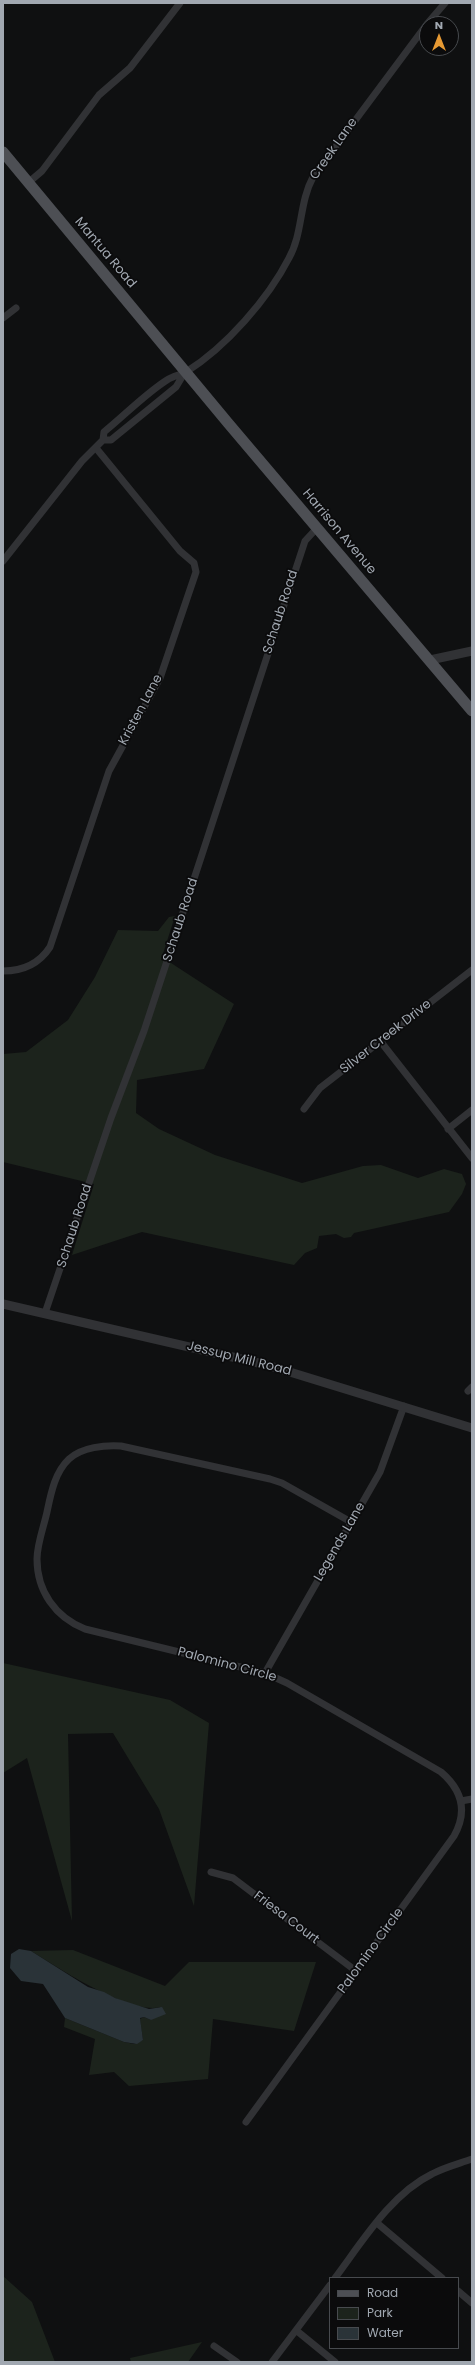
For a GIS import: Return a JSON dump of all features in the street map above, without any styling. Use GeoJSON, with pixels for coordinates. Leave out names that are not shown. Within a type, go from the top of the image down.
{"type":"FeatureCollection","features":[{"type":"Feature","properties":{"kind":"main road","name":"Mantua Road"},"geometry":{"type":"LineString","coordinates":[[3,152],[186,372]]}},
{"type":"Feature","properties":{"kind":"main road","name":"Harrison Avenue"},"geometry":{"type":"LineString","coordinates":[[186,372],[472,711]]}},
{"type":"Feature","properties":{"kind":"street"},"geometry":{"type":"LineString","coordinates":[[29,182],[42,171],[99,95],[130,68],[180,3]]}},
{"type":"Feature","properties":{"kind":"street","name":"Creek Lane"},"geometry":{"type":"LineString","coordinates":[[433,16],[444,3]]}},
{"type":"Feature","properties":{"kind":"street","name":"Creek Lane"},"geometry":{"type":"LineString","coordinates":[[186,372],[239,326],[278,277],[296,242],[304,201],[313,177],[419,35]]}},
{"type":"Feature","properties":{"kind":"street"},"geometry":{"type":"LineString","coordinates":[[3,318],[16,308]]}},
{"type":"Feature","properties":{"kind":"street"},"geometry":{"type":"LineString","coordinates":[[103,440],[111,440],[176,387],[186,372]]}},
{"type":"Feature","properties":{"kind":"street"},"geometry":{"type":"LineString","coordinates":[[3,561],[82,461],[103,440],[104,432],[168,379],[186,372]]}},
{"type":"Feature","properties":{"kind":"street","name":"Kristen Lane"},"geometry":{"type":"LineString","coordinates":[[3,970],[16,971],[28,967],[40,959],[50,947],[109,772],[160,678],[196,572],[194,563],[180,551],[96,448]]}},
{"type":"Feature","properties":{"kind":"street","name":"Schaub Road"},"geometry":{"type":"LineString","coordinates":[[45,1313],[111,1118],[144,1031],[305,540],[317,528]]}},
{"type":"Feature","properties":{"kind":"street"},"geometry":{"type":"LineString","coordinates":[[430,660],[472,651]]}},
{"type":"Feature","properties":{"kind":"street","name":"Silver Creek Drive"},"geometry":{"type":"LineString","coordinates":[[304,1109],[320,1088],[472,970]]}},
{"type":"Feature","properties":{"kind":"street"},"geometry":{"type":"LineString","coordinates":[[381,1042],[472,1158]]}},
{"type":"Feature","properties":{"kind":"street"},"geometry":{"type":"LineString","coordinates":[[448,1129],[472,1110]]}},
{"type":"Feature","properties":{"kind":"street","name":"Jessup Mill Road"},"geometry":{"type":"LineString","coordinates":[[3,1304],[266,1365],[472,1428]]}},
{"type":"Feature","properties":{"kind":"street","name":"Legends Lane"},"geometry":{"type":"LineString","coordinates":[[265,1673],[380,1472],[404,1406]]}},
{"type":"Feature","properties":{"kind":"street","name":"Palomino Circle"},"geometry":{"type":"LineString","coordinates":[[246,2122],[454,1836],[462,1815],[461,1801],[455,1785],[441,1772],[287,1683],[265,1673],[85,1629],[72,1624],[58,1613],[47,1599],[40,1586],[36,1558],[52,1490],[61,1470],[70,1458],[105,1445],[121,1446],[270,1479],[282,1483],[351,1522]]}},
{"type":"Feature","properties":{"kind":"street"},"geometry":{"type":"LineString","coordinates":[[461,1801],[472,1799]]}},
{"type":"Feature","properties":{"kind":"street","name":"Friesa Court"},"geometry":{"type":"LineString","coordinates":[[211,1872],[233,1878],[356,1971]]}},
{"type":"Feature","properties":{"kind":"street"},"geometry":{"type":"LineString","coordinates":[[336,2277],[389,2207],[416,2183],[451,2165],[472,2160]]}},
{"type":"Feature","properties":{"kind":"street"},"geometry":{"type":"LineString","coordinates":[[377,2223],[441,2277]]}},
{"type":"Feature","properties":{"kind":"street"},"geometry":{"type":"LineString","coordinates":[[272,2362],[297,2331],[329,2286]]}},
{"type":"Feature","properties":{"kind":"street"},"geometry":{"type":"LineString","coordinates":[[459,2292],[472,2303]]}},
{"type":"Feature","properties":{"kind":"street"},"geometry":{"type":"LineString","coordinates":[[297,2331],[335,2362]]}},
{"type":"Feature","properties":{"kind":"street"},"geometry":{"type":"LineString","coordinates":[[214,2346],[237,2362]]}},
{"type":"Feature","properties":{"kind":"green space"},"geometry":{"type":"Polygon","coordinates":[[[175,916],[161,960],[171,963],[234,1004],[204,1069],[137,1080],[136,1113],[159,1129],[215,1155],[302,1183],[363,1166],[381,1165],[418,1178],[444,1169],[462,1174],[466,1184],[462,1194],[449,1212],[354,1233],[351,1237],[344,1238],[336,1234],[319,1236],[317,1248],[305,1253],[294,1265],[142,1232],[72,1255],[94,1184],[3,1162],[3,1054],[26,1052],[68,1020],[95,977],[118,930],[158,931],[169,917],[175,916]]]}},
{"type":"Feature","properties":{"kind":"green space"},"geometry":{"type":"Polygon","coordinates":[[[3,1663],[170,1700],[209,1723],[194,1906],[159,1809],[113,1733],[68,1734],[72,1921],[27,1758],[3,1773],[3,1663]]]}},
{"type":"Feature","properties":{"kind":"green space"},"geometry":{"type":"Polygon","coordinates":[[[73,1950],[165,1986],[189,1962],[316,1962],[294,2031],[213,2019],[208,2079],[129,2086],[114,2072],[89,2075],[95,2039],[64,2027],[65,2018],[124,2042],[134,2044],[143,2040],[140,2019],[144,2017],[151,2020],[160,2007],[147,2008],[113,1997],[76,1978],[31,1951],[73,1950]]]}},
{"type":"Feature","properties":{"kind":"green space"},"geometry":{"type":"Polygon","coordinates":[[[3,2276],[32,2302],[55,2362],[3,2362],[3,2276]]]}},
{"type":"Feature","properties":{"kind":"green space"},"geometry":{"type":"Polygon","coordinates":[[[202,2342],[188,2362],[131,2362],[130,2358],[202,2342]]]}},
{"type":"Feature","properties":{"kind":"water"},"geometry":{"type":"Polygon","coordinates":[[[19,1949],[31,1951],[88,1987],[149,2009],[162,2007],[166,2014],[151,2020],[144,2017],[140,2018],[143,2040],[137,2044],[124,2042],[65,2018],[43,1984],[21,1981],[10,1968],[11,1954],[19,1949]]]}}]}
